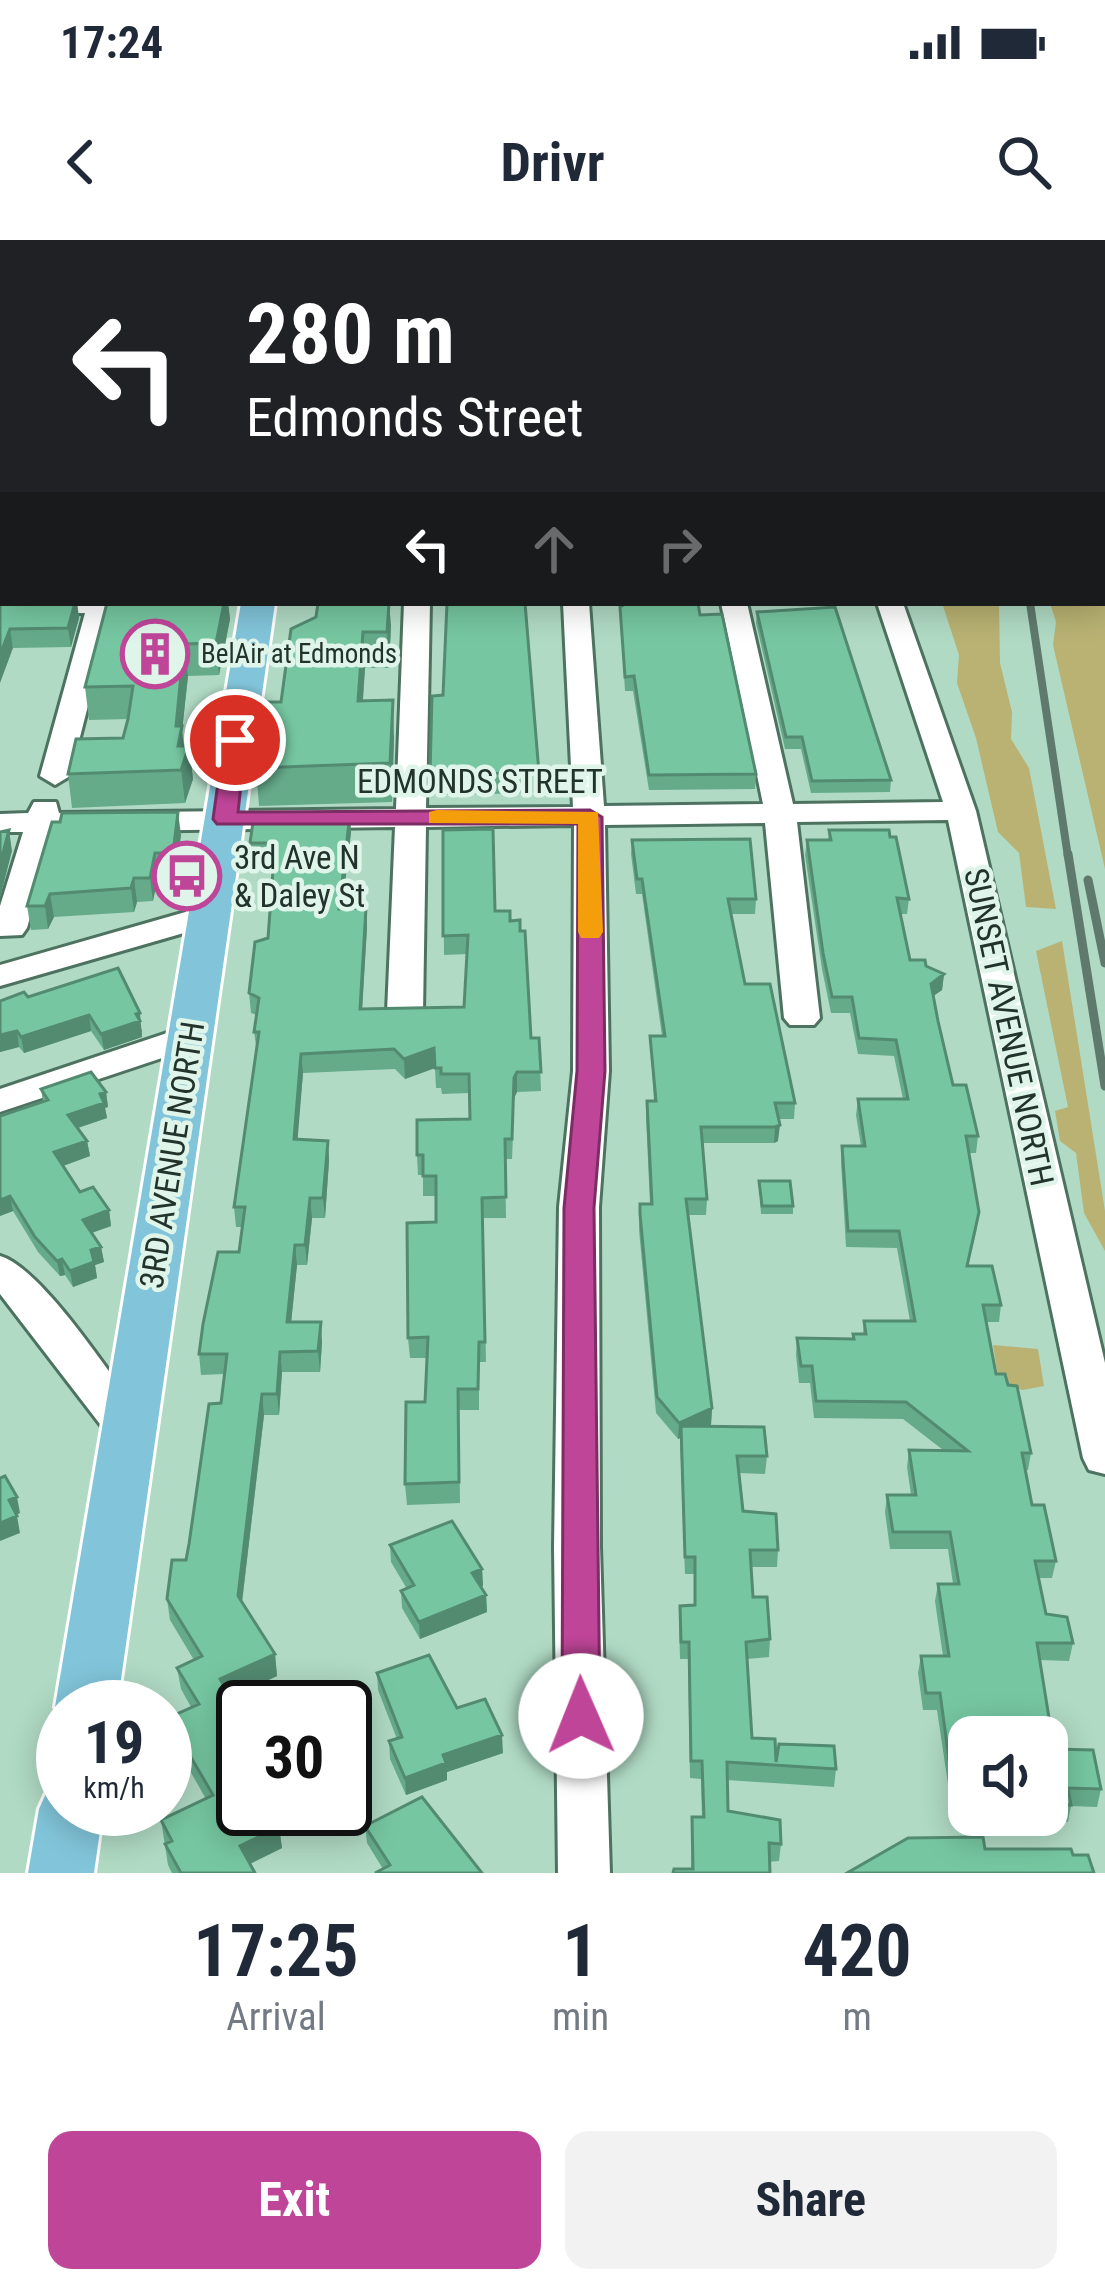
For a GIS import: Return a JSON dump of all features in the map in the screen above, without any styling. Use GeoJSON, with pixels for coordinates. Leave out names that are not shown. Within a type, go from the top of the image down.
{"type":"FeatureCollection","features":[{"type":"Feature","properties":{"kind":"main road","name":"3RD AVENUE NORTH"},"geometry":{"type":"LineString","coordinates":[[90,1680],[258,606]]}},
{"type":"Feature","properties":{"kind":"main road"},"geometry":{"type":"LineString","coordinates":[[61,1873],[66,1836]]}},
{"type":"Feature","properties":{"kind":"street"},"geometry":{"type":"LineString","coordinates":[[55,776],[99,606]]}},
{"type":"Feature","properties":{"kind":"street"},"geometry":{"type":"LineString","coordinates":[[405,1012],[417,606]]}},
{"type":"Feature","properties":{"kind":"street"},"geometry":{"type":"LineString","coordinates":[[576,606],[590,817],[591,1071],[579,1208],[584,1873]]}},
{"type":"Feature","properties":{"kind":"street"},"geometry":{"type":"LineString","coordinates":[[735,606],[780,813],[802,1018]]}},
{"type":"Feature","properties":{"kind":"street","name":"SUNSET AVENUE NORTH"},"geometry":{"type":"LineString","coordinates":[[891,606],[962,811],[1105,1458]]}},
{"type":"Feature","properties":{"kind":"street","name":"EDMONDS STREET"},"geometry":{"type":"LineString","coordinates":[[0,823],[44,815],[225,819],[962,811]]}},
{"type":"Feature","properties":{"kind":"street"},"geometry":{"type":"LineString","coordinates":[[10,928],[44,815]]}},
{"type":"Feature","properties":{"kind":"street"},"geometry":{"type":"LineString","coordinates":[[0,976],[210,915]]}},
{"type":"Feature","properties":{"kind":"street"},"geometry":{"type":"LineString","coordinates":[[0,1101],[191,1036]]}},
{"type":"Feature","properties":{"kind":"street"},"geometry":{"type":"LineString","coordinates":[[0,1270],[29,1298],[128,1430]]}},
{"type":"Feature","properties":{"kind":"shaded area"},"geometry":{"type":"Polygon","coordinates":[[[943,606],[999,606],[1000,663],[1012,712],[1011,739],[1029,768],[1056,909],[1026,907],[1019,853],[998,832],[976,738],[957,683],[959,655],[943,606]]]}},
{"type":"Feature","properties":{"kind":"shaded area"},"geometry":{"type":"Polygon","coordinates":[[[1051,606],[1105,606],[1105,869],[1053,645],[1056,622],[1051,606]]]}},
{"type":"Feature","properties":{"kind":"shaded area"},"geometry":{"type":"Polygon","coordinates":[[[1062,941],[1105,1211],[1105,1251],[1084,1213],[1076,1153],[1060,1141],[1055,1111],[1068,1107],[1036,951],[1062,941]]]}},
{"type":"Feature","properties":{"kind":"shaded area"},"geometry":{"type":"Polygon","coordinates":[[[993,1345],[1038,1349],[1044,1386],[1023,1390],[999,1382],[993,1345]]]}},
{"type":"Feature","properties":{"kind":"building"},"geometry":{"type":"Polygon","coordinates":[[[0,606],[74,606],[68,628],[10,629],[0,655],[0,606]]]}},
{"type":"Feature","properties":{"kind":"building"},"geometry":{"type":"Polygon","coordinates":[[[106,606],[223,606],[216,643],[184,644],[176,726],[182,726],[178,746],[189,746],[181,770],[68,774],[76,739],[123,738],[128,719],[133,686],[85,687],[106,606]]]}},
{"type":"Feature","properties":{"kind":"building"},"geometry":{"type":"Polygon","coordinates":[[[318,606],[389,606],[387,632],[363,632],[358,701],[393,700],[390,763],[256,768],[265,702],[281,702],[291,629],[316,617],[318,606]]]}},
{"type":"Feature","properties":{"kind":"building"},"geometry":{"type":"Polygon","coordinates":[[[447,606],[525,606],[539,773],[430,774],[432,696],[443,695],[447,606]]]}},
{"type":"Feature","properties":{"kind":"building"},"geometry":{"type":"Polygon","coordinates":[[[698,606],[700,615],[722,614],[756,774],[649,775],[634,676],[625,677],[620,607],[698,606]]]}},
{"type":"Feature","properties":{"kind":"building"},"geometry":{"type":"Polygon","coordinates":[[[835,607],[891,780],[812,781],[802,737],[786,737],[757,612],[835,607]]]}},
{"type":"Feature","properties":{"kind":"building"},"geometry":{"type":"Polygon","coordinates":[[[178,812],[173,853],[155,853],[150,878],[134,878],[131,888],[50,894],[45,906],[27,906],[52,822],[60,822],[62,813],[178,812]]]}},
{"type":"Feature","properties":{"kind":"building"},"geometry":{"type":"Polygon","coordinates":[[[350,814],[339,909],[366,908],[360,1009],[464,1007],[468,935],[443,936],[443,830],[493,829],[495,911],[510,911],[510,921],[520,920],[520,931],[525,931],[531,1038],[539,1038],[541,1072],[517,1072],[514,1078],[512,1139],[505,1139],[506,1197],[482,1198],[485,1342],[479,1342],[478,1389],[458,1389],[459,1482],[405,1484],[406,1402],[425,1402],[428,1337],[408,1338],[407,1223],[436,1222],[436,1176],[423,1176],[423,1155],[417,1155],[417,1120],[470,1119],[469,1074],[441,1074],[441,1068],[435,1068],[434,1048],[404,1059],[394,1049],[301,1054],[294,1139],[328,1141],[323,1198],[310,1198],[305,1245],[295,1245],[287,1322],[321,1322],[318,1351],[280,1352],[277,1394],[262,1394],[238,1596],[275,1654],[216,1680],[216,1836],[261,1836],[240,1846],[255,1873],[181,1873],[165,1844],[172,1841],[169,1836],[192,1836],[192,1805],[213,1795],[192,1759],[192,1707],[199,1704],[192,1680],[184,1680],[177,1668],[202,1656],[167,1599],[172,1560],[186,1560],[209,1404],[221,1403],[227,1354],[199,1354],[203,1324],[218,1252],[239,1252],[245,1207],[234,1207],[259,1032],[254,1032],[259,998],[249,993],[255,942],[268,938],[275,843],[250,843],[254,815],[350,814]]]}},
{"type":"Feature","properties":{"kind":"building"},"geometry":{"type":"Polygon","coordinates":[[[9,830],[0,864],[0,832],[9,830]]]}},
{"type":"Feature","properties":{"kind":"building"},"geometry":{"type":"Polygon","coordinates":[[[829,830],[889,830],[890,837],[896,837],[909,899],[897,898],[910,960],[925,960],[926,966],[944,974],[931,984],[938,1021],[953,1085],[966,1085],[978,1136],[966,1136],[979,1212],[967,1266],[992,1266],[1001,1305],[983,1305],[996,1374],[1005,1374],[1008,1385],[1017,1386],[1031,1453],[1022,1453],[1032,1505],[1044,1505],[1056,1561],[1035,1561],[1046,1614],[1067,1617],[1073,1643],[1037,1643],[1049,1716],[948,1716],[948,1752],[940,1693],[926,1693],[921,1656],[949,1656],[938,1584],[959,1584],[950,1532],[893,1532],[887,1495],[916,1495],[909,1450],[968,1451],[906,1402],[816,1401],[812,1366],[801,1366],[797,1338],[854,1339],[853,1334],[866,1334],[864,1321],[915,1321],[899,1231],[848,1231],[842,1146],[865,1146],[858,1099],[908,1099],[896,1040],[859,1038],[852,997],[832,997],[807,840],[831,840],[829,830]]]}},
{"type":"Feature","properties":{"kind":"building"},"geometry":{"type":"Polygon","coordinates":[[[750,839],[756,899],[728,899],[745,984],[770,984],[795,1103],[775,1103],[780,1125],[775,1127],[701,1127],[707,1199],[686,1199],[712,1408],[679,1423],[657,1397],[640,1214],[640,1204],[652,1204],[647,1101],[656,1101],[650,1036],[665,1036],[632,840],[750,839]]]}},
{"type":"Feature","properties":{"kind":"building"},"geometry":{"type":"Polygon","coordinates":[[[118,968],[140,1021],[101,1034],[89,1015],[21,1037],[17,1031],[0,1035],[0,1001],[24,992],[28,997],[118,968]]]}},
{"type":"Feature","properties":{"kind":"building"},"geometry":{"type":"Polygon","coordinates":[[[91,1072],[106,1092],[100,1094],[104,1103],[68,1115],[87,1141],[54,1152],[80,1192],[93,1187],[109,1210],[83,1220],[101,1247],[91,1250],[94,1262],[70,1271],[35,1237],[10,1196],[0,1200],[0,1116],[48,1100],[41,1089],[91,1072]]]}},
{"type":"Feature","properties":{"kind":"building"},"geometry":{"type":"Polygon","coordinates":[[[759,1181],[790,1181],[793,1206],[762,1206],[759,1181]]]}},
{"type":"Feature","properties":{"kind":"building"},"geometry":{"type":"Polygon","coordinates":[[[681,1426],[764,1427],[767,1456],[737,1456],[743,1511],[776,1514],[778,1550],[750,1550],[753,1597],[767,1597],[770,1639],[746,1642],[752,1738],[775,1739],[776,1762],[779,1744],[834,1746],[836,1769],[727,1762],[728,1811],[780,1820],[781,1844],[769,1843],[770,1873],[673,1873],[674,1869],[693,1869],[692,1817],[704,1817],[702,1761],[691,1761],[689,1642],[681,1642],[680,1606],[695,1605],[695,1557],[685,1557],[681,1426]]]}},
{"type":"Feature","properties":{"kind":"building"},"geometry":{"type":"Polygon","coordinates":[[[5,1476],[17,1497],[9,1500],[17,1516],[0,1523],[0,1478],[5,1476]]]}},
{"type":"Feature","properties":{"kind":"building"},"geometry":{"type":"Polygon","coordinates":[[[452,1521],[482,1569],[472,1573],[486,1595],[419,1622],[401,1591],[414,1585],[390,1545],[452,1521]]]}},
{"type":"Feature","properties":{"kind":"building"},"geometry":{"type":"Polygon","coordinates":[[[429,1655],[457,1708],[485,1699],[502,1735],[443,1755],[446,1763],[405,1778],[389,1741],[402,1737],[377,1673],[429,1655]]]}},
{"type":"Feature","properties":{"kind":"building"},"geometry":{"type":"Polygon","coordinates":[[[1068,1749],[1093,1750],[1101,1789],[1068,1788],[1068,1749]]]}},
{"type":"Feature","properties":{"kind":"building"},"geometry":{"type":"Polygon","coordinates":[[[422,1797],[482,1873],[375,1873],[390,1865],[371,1836],[372,1822],[422,1797]]]}},
{"type":"Feature","properties":{"kind":"building"},"geometry":{"type":"Polygon","coordinates":[[[983,1837],[985,1849],[1071,1849],[1073,1855],[1088,1855],[1094,1873],[847,1873],[908,1838],[983,1837]]]}},
{"type":"Feature","properties":{"kind":"railway"},"geometry":{"type":"LineString","coordinates":[[1030,606],[1068,857]]}},
{"type":"Feature","properties":{"kind":"railway"},"geometry":{"type":"LineString","coordinates":[[1068,854],[1105,1086]]}},
{"type":"Feature","properties":{"kind":"railway"},"geometry":{"type":"LineString","coordinates":[[1088,880],[1105,963]]}},
{"type":"Feature","properties":{"kind":"slow traffic"},"geometry":{"type":"LineString","coordinates":[[437,818],[590,817],[590,932]]}},
{"type":"Feature","properties":{"kind":"place","name":"BelAir at Edmonds"},"geometry":{"type":"Point","coordinates":[155,654]}},
{"type":"Feature","properties":{"kind":"place","name":"3rd Ave N & Daley St"},"geometry":{"type":"Point","coordinates":[187,876]}},
{"type":"Feature","properties":{"kind":"route"},"geometry":{"type":"LineString","coordinates":[[235,740],[225,819],[590,817],[591,1071],[579,1208],[581,1716]]}}]}
